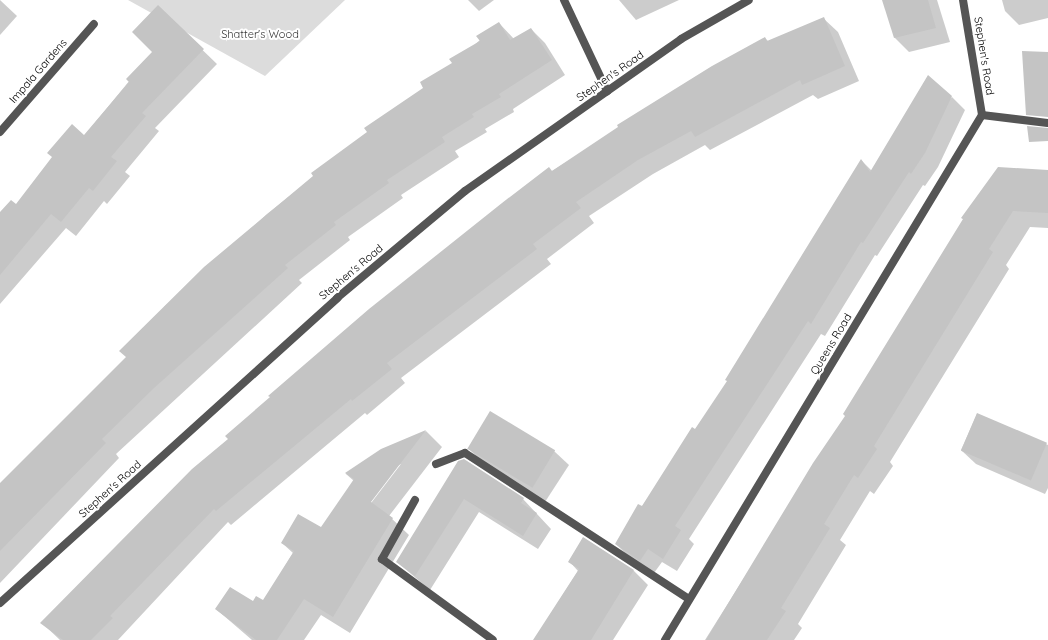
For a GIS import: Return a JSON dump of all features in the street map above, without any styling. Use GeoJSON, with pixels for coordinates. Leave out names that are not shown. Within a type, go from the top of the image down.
{"type":"FeatureCollection","features":[{"type":"Feature","properties":{"kind":"street"},"geometry":{"type":"LineString","coordinates":[[564,0],[607,91]]}},
{"type":"Feature","properties":{"kind":"street","name":"Stephen's Road"},"geometry":{"type":"LineString","coordinates":[[0,603],[337,298],[465,191],[681,39],[750,0]]}},
{"type":"Feature","properties":{"kind":"street","name":"Stephen's Road"},"geometry":{"type":"LineString","coordinates":[[963,0],[982,115]]}},
{"type":"Feature","properties":{"kind":"street","name":"Impala Gardens"},"geometry":{"type":"LineString","coordinates":[[0,132],[94,24]]}},
{"type":"Feature","properties":{"kind":"street"},"geometry":{"type":"LineString","coordinates":[[982,115],[1048,123]]}},
{"type":"Feature","properties":{"kind":"street","name":"Queens Road"},"geometry":{"type":"LineString","coordinates":[[665,640],[982,115]]}},
{"type":"Feature","properties":{"kind":"street"},"geometry":{"type":"LineString","coordinates":[[436,464],[465,453],[689,599]]}},
{"type":"Feature","properties":{"kind":"street"},"geometry":{"type":"LineString","coordinates":[[415,500],[382,559],[493,640]]}},
{"type":"Feature","properties":{"kind":"green space","name":"Shatter's Wood"},"geometry":{"type":"Polygon","coordinates":[[[128,0],[345,0],[265,76],[128,0]]]}},
{"type":"Feature","properties":{"kind":"building"},"geometry":{"type":"Polygon","coordinates":[[[882,0],[928,0],[936,28],[894,38],[882,0]]]}},
{"type":"Feature","properties":{"kind":"building"},"geometry":{"type":"Polygon","coordinates":[[[158,5],[204,49],[142,113],[146,116],[111,157],[117,161],[93,191],[89,188],[61,222],[51,214],[0,275],[0,212],[11,200],[16,204],[52,157],[47,153],[72,124],[84,135],[129,82],[126,79],[152,52],[132,32],[158,5]]]}},
{"type":"Feature","properties":{"kind":"building"},"geometry":{"type":"Polygon","coordinates":[[[824,17],[845,66],[802,85],[800,80],[695,137],[691,131],[638,160],[576,202],[581,208],[533,244],[537,249],[387,363],[392,369],[352,401],[351,399],[216,511],[214,509],[110,616],[113,618],[91,640],[63,640],[40,623],[192,469],[228,439],[225,436],[270,397],[268,396],[369,309],[502,203],[549,167],[552,171],[618,127],[617,125],[712,66],[765,37],[767,41],[824,17]]]}},
{"type":"Feature","properties":{"kind":"building"},"geometry":{"type":"Polygon","coordinates":[[[499,22],[510,40],[531,28],[552,60],[499,94],[501,97],[472,114],[474,117],[442,137],[445,142],[387,180],[389,183],[334,222],[336,225],[285,265],[288,268],[154,388],[102,439],[106,443],[0,551],[0,483],[126,357],[119,351],[204,267],[313,176],[311,173],[367,132],[364,128],[423,88],[420,82],[452,63],[449,59],[480,41],[476,36],[499,22]]]}},
{"type":"Feature","properties":{"kind":"building"},"geometry":{"type":"Polygon","coordinates":[[[1022,51],[1048,52],[1048,117],[1026,115],[1022,51]]]}},
{"type":"Feature","properties":{"kind":"building"},"geometry":{"type":"Polygon","coordinates":[[[928,75],[952,96],[925,153],[911,174],[909,172],[863,243],[861,242],[811,324],[808,321],[675,526],[681,530],[663,559],[648,549],[640,561],[615,544],[638,504],[642,506],[692,427],[695,429],[727,381],[725,380],[861,159],[870,172],[928,75]]]}},
{"type":"Feature","properties":{"kind":"building"},"geometry":{"type":"Polygon","coordinates":[[[1027,126],[1048,128],[1048,141],[1029,142],[1027,126]]]}},
{"type":"Feature","properties":{"kind":"building"},"geometry":{"type":"Polygon","coordinates":[[[998,167],[1048,170],[1048,213],[1013,211],[989,249],[993,252],[874,446],[877,449],[858,478],[854,475],[824,524],[830,528],[781,608],[786,611],[767,640],[706,640],[813,463],[845,416],[843,414],[963,219],[961,218],[998,167]]]}},
{"type":"Feature","properties":{"kind":"building"},"geometry":{"type":"Polygon","coordinates":[[[490,411],[555,450],[532,488],[467,449],[490,411]]]}},
{"type":"Feature","properties":{"kind":"building"},"geometry":{"type":"Polygon","coordinates":[[[977,413],[1047,443],[1031,480],[961,451],[977,413]]]}},
{"type":"Feature","properties":{"kind":"building"},"geometry":{"type":"Polygon","coordinates":[[[426,430],[371,502],[393,518],[333,617],[304,599],[277,640],[256,640],[215,609],[230,587],[253,601],[256,596],[263,600],[294,551],[281,543],[298,514],[321,527],[354,479],[345,473],[381,449],[426,430]]]}},
{"type":"Feature","properties":{"kind":"building"},"geometry":{"type":"Polygon","coordinates":[[[464,459],[524,498],[521,503],[537,513],[523,536],[464,499],[415,576],[396,562],[458,461],[464,459]]]}},
{"type":"Feature","properties":{"kind":"building"},"geometry":{"type":"Polygon","coordinates":[[[583,537],[634,570],[591,640],[533,640],[579,569],[568,562],[583,537]]]}}]}
